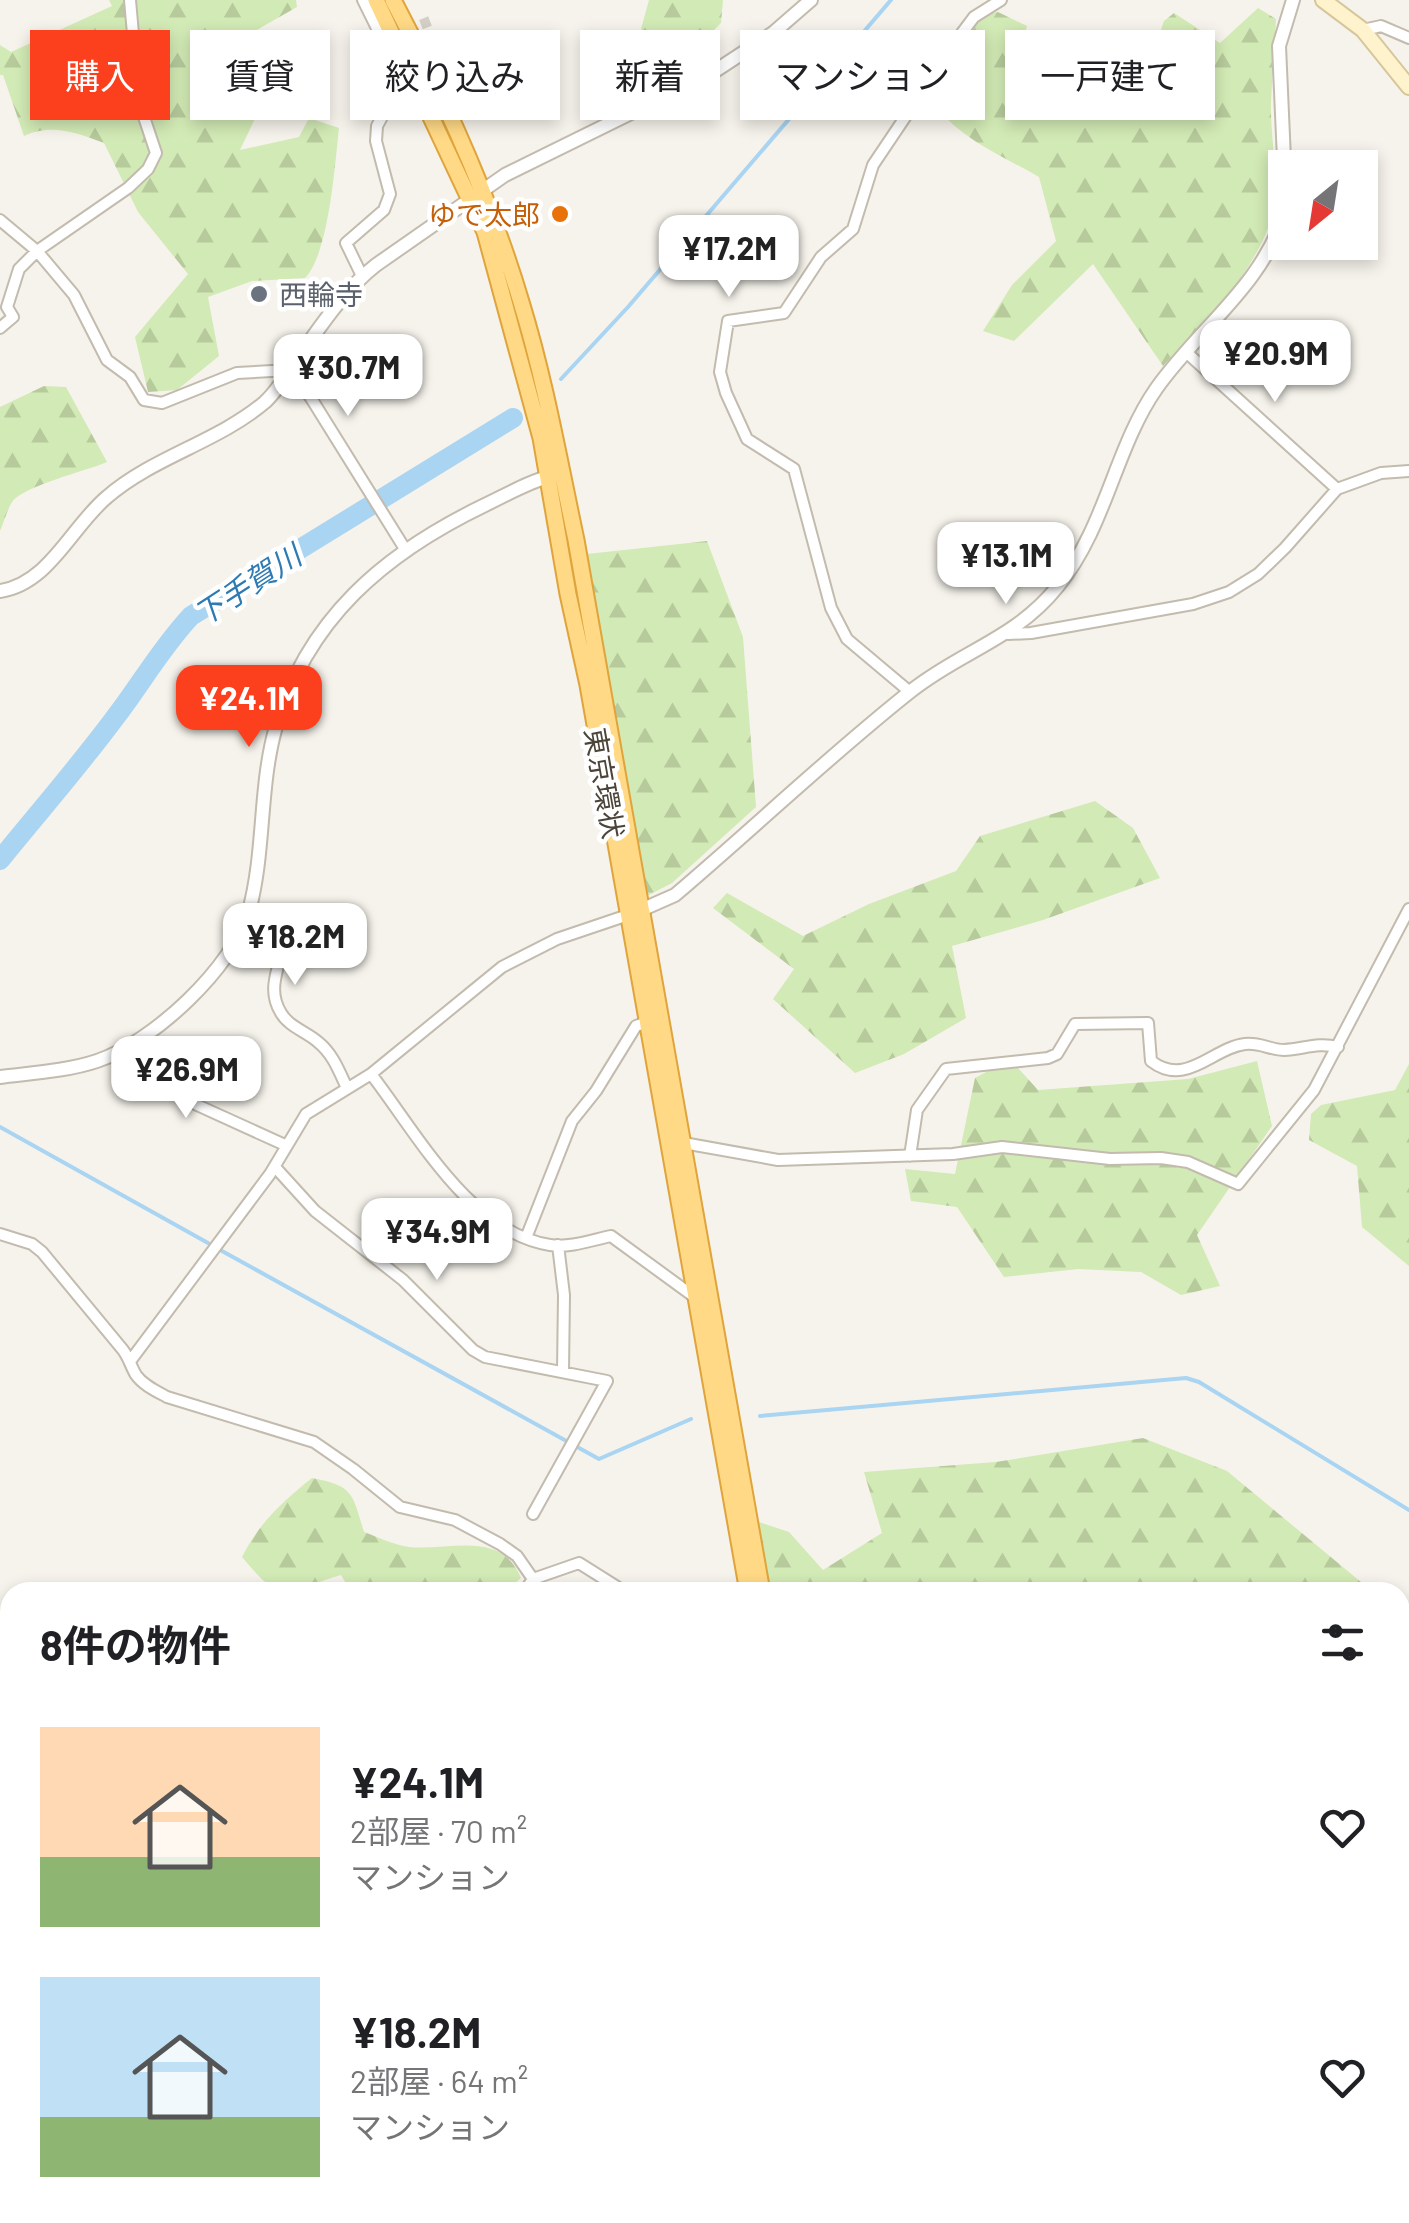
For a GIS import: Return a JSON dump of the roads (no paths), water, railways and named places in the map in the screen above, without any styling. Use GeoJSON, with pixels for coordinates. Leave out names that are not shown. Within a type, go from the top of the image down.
{"type":"FeatureCollection","features":[{"type":"Feature","properties":{"kind":"highway","name":"東京環状"},"geometry":{"type":"LineString","coordinates":[[376,0],[391,30]]}},
{"type":"Feature","properties":{"kind":"highway","name":"東京環状"},"geometry":{"type":"LineString","coordinates":[[393,0],[428,70],[476,195],[555,474],[675,1142],[760,1582]]}},
{"type":"Feature","properties":{"kind":"highway","name":"東京環状"},"geometry":{"type":"LineString","coordinates":[[437,120],[476,195]]}},
{"type":"Feature","properties":{"kind":"highway","name":"東京環状"},"geometry":{"type":"LineString","coordinates":[[635,913],[647,1022],[675,1142],[696,1298],[746,1582]]}},
{"type":"Feature","properties":{"kind":"main road"},"geometry":{"type":"LineString","coordinates":[[1323,0],[1363,30],[1409,87]]}},
{"type":"Feature","properties":{"kind":"street"},"geometry":{"type":"LineString","coordinates":[[0,328],[13,318],[7,307],[18,269],[37,251],[128,188],[148,169],[156,153],[139,102],[130,0]]}},
{"type":"Feature","properties":{"kind":"street"},"geometry":{"type":"LineString","coordinates":[[363,0],[378,30]]}},
{"type":"Feature","properties":{"kind":"street"},"geometry":{"type":"LineString","coordinates":[[0,591],[29,582],[110,493],[230,426],[264,402],[362,276],[505,175],[712,73],[773,34],[811,0]]}},
{"type":"Feature","properties":{"kind":"street"},"geometry":{"type":"LineString","coordinates":[[910,692],[847,639],[831,608],[794,469],[747,439],[720,372],[728,321],[784,313],[794,302],[821,257],[853,228],[873,164],[960,37],[974,18],[1001,0]]}},
{"type":"Feature","properties":{"kind":"street"},"geometry":{"type":"LineString","coordinates":[[1284,150],[1279,46],[1294,0]]}},
{"type":"Feature","properties":{"kind":"street"},"geometry":{"type":"LineString","coordinates":[[1363,30],[1382,26],[1409,38]]}},
{"type":"Feature","properties":{"kind":"street"},"geometry":{"type":"LineString","coordinates":[[362,276],[346,242],[384,210],[390,194],[376,140],[380,120]]}},
{"type":"Feature","properties":{"kind":"street"},"geometry":{"type":"LineString","coordinates":[[0,220],[37,251],[74,296],[108,360],[130,377],[144,400],[162,403],[237,374],[290,370]]}},
{"type":"Feature","properties":{"kind":"street"},"geometry":{"type":"LineString","coordinates":[[131,1360],[275,1167],[306,1114],[371,1074],[502,966],[558,939],[675,895],[910,692],[1008,634],[1060,585],[1088,542],[1155,390],[1246,287],[1268,251]]}},
{"type":"Feature","properties":{"kind":"street"},"geometry":{"type":"LineString","coordinates":[[1186,352],[1337,489]]}},
{"type":"Feature","properties":{"kind":"street"},"geometry":{"type":"LineString","coordinates":[[290,370],[405,549]]}},
{"type":"Feature","properties":{"kind":"street"},"geometry":{"type":"LineString","coordinates":[[1008,634],[1193,604],[1230,592],[1258,574],[1337,489],[1381,472],[1409,470]]}},
{"type":"Feature","properties":{"kind":"street"},"geometry":{"type":"LineString","coordinates":[[0,1077],[72,1067],[110,1056],[213,977],[242,934],[253,892],[274,735],[291,688],[321,634],[360,586],[405,549],[437,529],[555,474]]}},
{"type":"Feature","properties":{"kind":"street"},"geometry":{"type":"LineString","coordinates":[[675,1142],[778,1160],[910,1156],[1002,1147],[1110,1159],[1161,1158],[1188,1162],[1238,1184],[1301,1108],[1338,1047],[1409,909]]}},
{"type":"Feature","properties":{"kind":"street"},"geometry":{"type":"LineString","coordinates":[[242,934],[280,938],[280,957],[272,978],[279,1011],[328,1051],[347,1088]]}},
{"type":"Feature","properties":{"kind":"street"},"geometry":{"type":"LineString","coordinates":[[526,1238],[572,1121],[596,1091],[636,1026],[647,1022]]}},
{"type":"Feature","properties":{"kind":"street"},"geometry":{"type":"LineString","coordinates":[[910,1156],[918,1110],[946,1069],[1048,1058],[1057,1054],[1075,1024],[1148,1023],[1151,1061],[1158,1066],[1187,1070],[1250,1043],[1280,1051],[1321,1043],[1338,1047]]}},
{"type":"Feature","properties":{"kind":"street"},"geometry":{"type":"LineString","coordinates":[[110,1056],[197,1105],[284,1146]]}},
{"type":"Feature","properties":{"kind":"street"},"geometry":{"type":"LineString","coordinates":[[371,1074],[456,1188],[482,1211],[526,1238],[558,1245],[611,1236],[696,1298]]}},
{"type":"Feature","properties":{"kind":"street"},"geometry":{"type":"LineString","coordinates":[[275,1167],[315,1211],[403,1280],[484,1358],[607,1380],[532,1514]]}},
{"type":"Feature","properties":{"kind":"street"},"geometry":{"type":"LineString","coordinates":[[0,1234],[32,1244],[42,1252],[131,1360],[134,1373],[167,1398],[314,1442],[400,1507],[454,1520],[500,1544],[517,1556],[533,1579]]}},
{"type":"Feature","properties":{"kind":"street"},"geometry":{"type":"LineString","coordinates":[[558,1245],[564,1295],[563,1371]]}},
{"type":"Feature","properties":{"kind":"street"},"geometry":{"type":"LineString","coordinates":[[531,1582],[579,1562],[610,1582]]}},
{"type":"Feature","properties":{"kind":"waterway","name":"下手賀川"},"geometry":{"type":"LineString","coordinates":[[561,379],[628,307],[891,0]]}},
{"type":"Feature","properties":{"kind":"waterway","name":"下手賀川"},"geometry":{"type":"LineString","coordinates":[[0,860],[89,752],[191,616],[513,418]]}},
{"type":"Feature","properties":{"kind":"waterway"},"geometry":{"type":"LineString","coordinates":[[0,1127],[208,1243]]}},
{"type":"Feature","properties":{"kind":"waterway"},"geometry":{"type":"LineString","coordinates":[[222,1251],[599,1459],[691,1419]]}},
{"type":"Feature","properties":{"kind":"waterway"},"geometry":{"type":"LineString","coordinates":[[760,1416],[1186,1378],[1199,1382],[1409,1510]]}},
{"type":"Feature","properties":{"kind":"tunnel"},"geometry":{"type":"LineString","coordinates":[[407,30],[430,21]]}},
{"type":"Feature","properties":{"kind":"place","name":"ゆで太郎"},"geometry":{"type":"Point","coordinates":[560,214]}},
{"type":"Feature","properties":{"kind":"place","name":"西輪寺"},"geometry":{"type":"Point","coordinates":[259,294]}}]}
